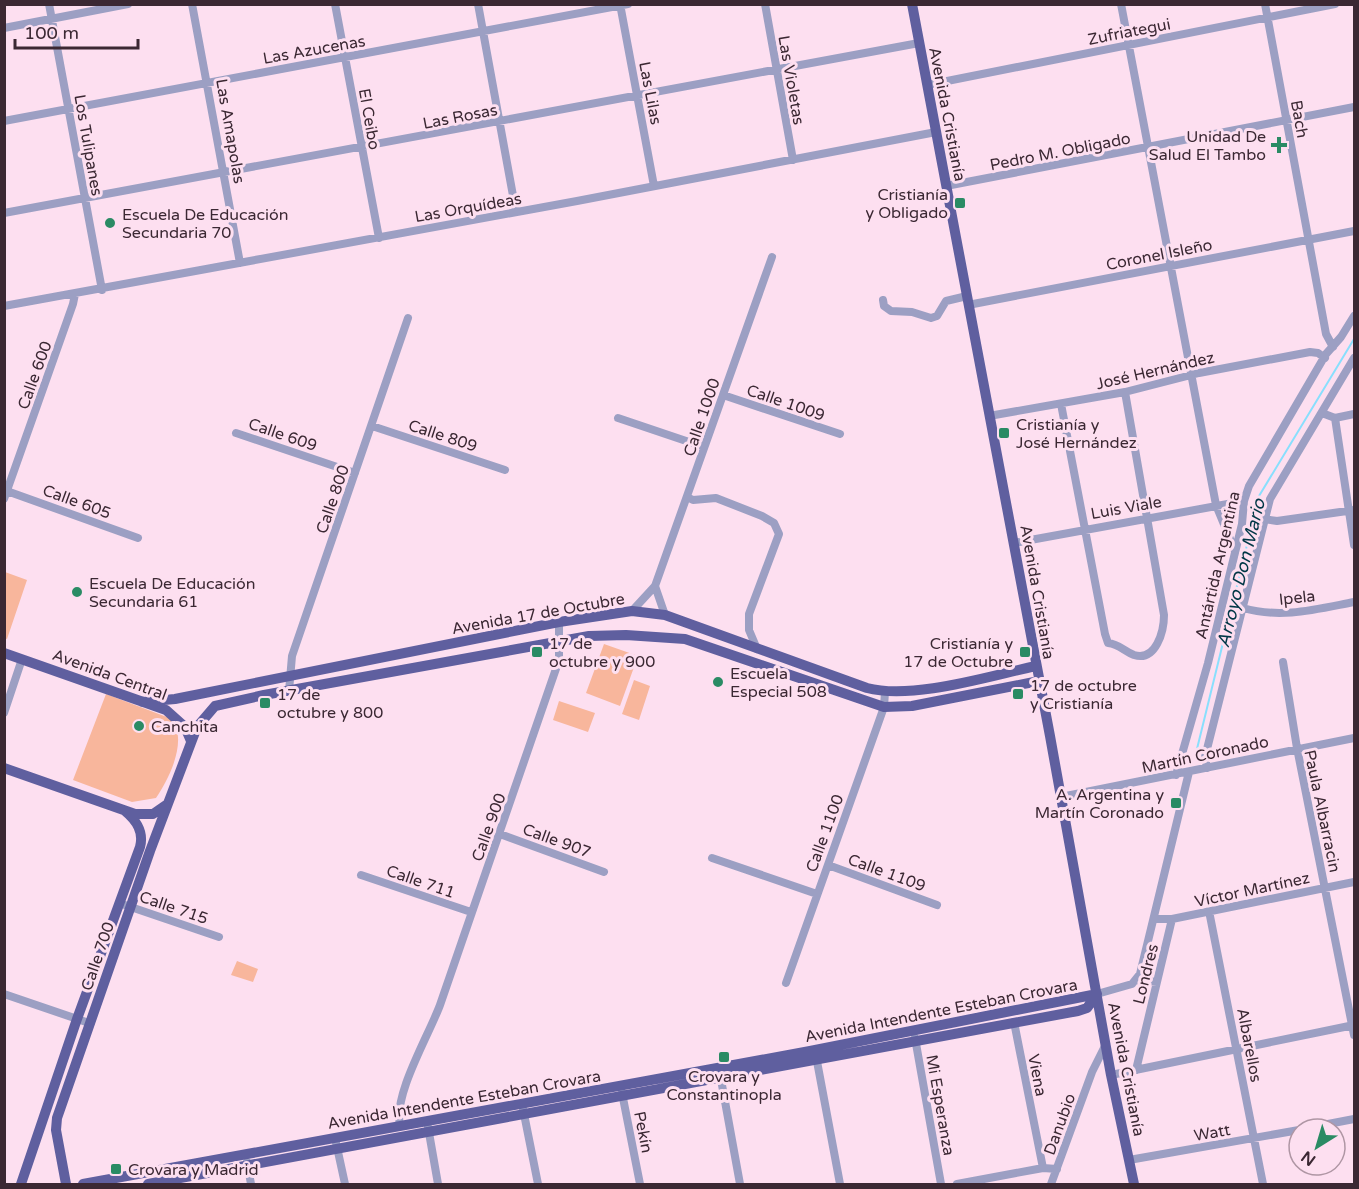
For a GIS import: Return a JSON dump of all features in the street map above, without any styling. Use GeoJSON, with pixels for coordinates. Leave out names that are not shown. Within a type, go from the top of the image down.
{"type":"FeatureCollection","features":[{"type":"Feature","properties":{"kind":"main road","name":"Avenida Cristianía"},"geometry":{"type":"LineString","coordinates":[[912,4],[1014,543],[1110,1072],[1134,1185]]}},
{"type":"Feature","properties":{"kind":"main road","name":"Avenida 17 de Octubre"},"geometry":{"type":"LineString","coordinates":[[142,702],[175,699],[288,674],[560,622],[632,611],[665,615],[885,692],[910,691],[1036,666]]}},
{"type":"Feature","properties":{"kind":"main road","name":"Avenida 17 de Octubre"},"geometry":{"type":"LineString","coordinates":[[191,741],[202,719],[215,706],[289,690],[589,636],[626,635],[685,639],[884,707],[912,706],[1039,681]]}},
{"type":"Feature","properties":{"kind":"main road","name":"Avenida Central"},"geometry":{"type":"LineString","coordinates":[[4,653],[173,714],[185,727],[191,741]]}},
{"type":"Feature","properties":{"kind":"main road","name":"Calle 700"},"geometry":{"type":"LineString","coordinates":[[21,1185],[77,1019],[167,805],[191,741]]}},
{"type":"Feature","properties":{"kind":"main road"},"geometry":{"type":"LineString","coordinates":[[4,768],[124,811],[146,815],[167,805]]}},
{"type":"Feature","properties":{"kind":"main road","name":"Calle 700"},"geometry":{"type":"LineString","coordinates":[[66,1185],[56,1124],[125,905],[141,842],[136,821],[124,811]]}},
{"type":"Feature","properties":{"kind":"main road","name":"Avenida Intendente Esteban Crovara"},"geometry":{"type":"LineString","coordinates":[[915,1036],[1014,1023],[1087,1008],[1097,994]]}},
{"type":"Feature","properties":{"kind":"main road","name":"Avenida Intendente Esteban Crovara"},"geometry":{"type":"LineString","coordinates":[[336,1143],[426,1120],[523,1108],[915,1036],[1097,994]]}},
{"type":"Feature","properties":{"kind":"main road","name":"Avenida Intendente Esteban Crovara"},"geometry":{"type":"LineString","coordinates":[[83,1185],[156,1181],[336,1143],[429,1132],[523,1108]]}},
{"type":"Feature","properties":{"kind":"street","name":"Los Tulipanes"},"geometry":{"type":"LineString","coordinates":[[49,4],[102,290]]}},
{"type":"Feature","properties":{"kind":"street"},"geometry":{"type":"LineString","coordinates":[[4,28],[128,4]]}},
{"type":"Feature","properties":{"kind":"street","name":"Las Amapolas"},"geometry":{"type":"LineString","coordinates":[[192,4],[209,82],[240,263]]}},
{"type":"Feature","properties":{"kind":"street","name":"El Ceibo"},"geometry":{"type":"LineString","coordinates":[[335,4],[379,238]]}},
{"type":"Feature","properties":{"kind":"street"},"geometry":{"type":"LineString","coordinates":[[478,4],[516,212]]}},
{"type":"Feature","properties":{"kind":"street","name":"Las Violetas"},"geometry":{"type":"LineString","coordinates":[[765,4],[793,160]]}},
{"type":"Feature","properties":{"kind":"street"},"geometry":{"type":"LineString","coordinates":[[1121,4],[1216,506],[1235,551]]}},
{"type":"Feature","properties":{"kind":"street","name":"Bach"},"geometry":{"type":"LineString","coordinates":[[1265,4],[1326,334],[1333,347]]}},
{"type":"Feature","properties":{"kind":"street","name":"Zufriategui"},"geometry":{"type":"LineString","coordinates":[[927,85],[1335,4]]}},
{"type":"Feature","properties":{"kind":"street","name":"Las Azucenas"},"geometry":{"type":"LineString","coordinates":[[4,122],[69,107],[623,5]]}},
{"type":"Feature","properties":{"kind":"street","name":"Las Lilas"},"geometry":{"type":"LineString","coordinates":[[623,5],[654,186]]}},
{"type":"Feature","properties":{"kind":"street","name":"Las Rosas"},"geometry":{"type":"LineString","coordinates":[[4,213],[224,170],[361,148],[919,43]]}},
{"type":"Feature","properties":{"kind":"street","name":"Pedro M. Obligado"},"geometry":{"type":"LineString","coordinates":[[946,186],[1354,107]]}},
{"type":"Feature","properties":{"kind":"street","name":"Las Orquídeas"},"geometry":{"type":"LineString","coordinates":[[4,306],[102,290],[936,132]]}},
{"type":"Feature","properties":{"kind":"street","name":"Coronel Isleño"},"geometry":{"type":"LineString","coordinates":[[883,300],[884,306],[891,311],[912,312],[931,318],[937,316],[946,301],[967,301],[1171,266],[1354,231]]}},
{"type":"Feature","properties":{"kind":"street","name":"Calle 1000"},"geometry":{"type":"LineString","coordinates":[[632,611],[655,586],[772,257]]}},
{"type":"Feature","properties":{"kind":"street","name":"Calle 600"},"geometry":{"type":"LineString","coordinates":[[5,493],[74,304],[75,294]]}},
{"type":"Feature","properties":{"kind":"street","name":"Antártida Argentina"},"geometry":{"type":"LineString","coordinates":[[1176,774],[1208,663],[1242,524],[1244,501],[1253,476],[1324,358],[1354,316]]}},
{"type":"Feature","properties":{"kind":"street","name":"Calle 800"},"geometry":{"type":"LineString","coordinates":[[289,690],[288,674],[291,656],[408,318]]}},
{"type":"Feature","properties":{"kind":"street","name":"José Hernández"},"geometry":{"type":"LineString","coordinates":[[989,416],[1125,393],[1191,375],[1310,352],[1318,353],[1324,358]]}},
{"type":"Feature","properties":{"kind":"street","name":"Antártida Argentina"},"geometry":{"type":"LineString","coordinates":[[1207,768],[1205,757],[1264,519],[1278,481],[1354,358]]}},
{"type":"Feature","properties":{"kind":"street"},"geometry":{"type":"LineString","coordinates":[[1061,404],[1103,628],[1108,643],[1140,656],[1154,648],[1164,625],[1148,517],[1125,393]]}},
{"type":"Feature","properties":{"kind":"street","name":"Calle 1009"},"geometry":{"type":"LineString","coordinates":[[723,395],[840,434]]}},
{"type":"Feature","properties":{"kind":"street"},"geometry":{"type":"LineString","coordinates":[[1322,412],[1335,418],[1354,414]]}},
{"type":"Feature","properties":{"kind":"street"},"geometry":{"type":"LineString","coordinates":[[618,418],[705,447]]}},
{"type":"Feature","properties":{"kind":"street"},"geometry":{"type":"LineString","coordinates":[[1335,418],[1352,511],[1354,544]]}},
{"type":"Feature","properties":{"kind":"street","name":"Calle 809"},"geometry":{"type":"LineString","coordinates":[[372,426],[505,470]]}},
{"type":"Feature","properties":{"kind":"street","name":"Calle 609"},"geometry":{"type":"LineString","coordinates":[[236,433],[355,473]]}},
{"type":"Feature","properties":{"kind":"street","name":"Calle 605"},"geometry":{"type":"LineString","coordinates":[[5,493],[138,538]]}},
{"type":"Feature","properties":{"kind":"street"},"geometry":{"type":"LineString","coordinates":[[687,497],[693,500],[716,498],[762,516],[776,526],[778,534],[749,614],[749,630],[757,649]]}},
{"type":"Feature","properties":{"kind":"street","name":"Luis Viale"},"geometry":{"type":"LineString","coordinates":[[1014,543],[1085,528],[1244,501]]}},
{"type":"Feature","properties":{"kind":"street"},"geometry":{"type":"LineString","coordinates":[[1264,519],[1277,521],[1352,511]]}},
{"type":"Feature","properties":{"kind":"street"},"geometry":{"type":"LineString","coordinates":[[655,586],[665,615]]}},
{"type":"Feature","properties":{"kind":"street","name":"Ipela"},"geometry":{"type":"LineString","coordinates":[[1243,608],[1260,612],[1292,613],[1354,602]]}},
{"type":"Feature","properties":{"kind":"street","name":"Calle 900"},"geometry":{"type":"LineString","coordinates":[[400,1125],[398,1114],[415,1056],[428,1039],[559,660],[560,622]]}},
{"type":"Feature","properties":{"kind":"street"},"geometry":{"type":"LineString","coordinates":[[685,639],[689,624]]}},
{"type":"Feature","properties":{"kind":"street"},"geometry":{"type":"LineString","coordinates":[[4,713],[22,659]]}},
{"type":"Feature","properties":{"kind":"street","name":"Paula Albarracin"},"geometry":{"type":"LineString","coordinates":[[1283,662],[1297,748],[1354,1025],[1354,1035]]}},
{"type":"Feature","properties":{"kind":"street","name":"Calle 1100"},"geometry":{"type":"LineString","coordinates":[[786,983],[884,707],[885,692]]}},
{"type":"Feature","properties":{"kind":"street","name":"Martín Coronado"},"geometry":{"type":"LineString","coordinates":[[1061,797],[1354,738]]}},
{"type":"Feature","properties":{"kind":"street"},"geometry":{"type":"LineString","coordinates":[[1137,980],[1189,772]]}},
{"type":"Feature","properties":{"kind":"street","name":"Calle 907"},"geometry":{"type":"LineString","coordinates":[[500,834],[604,872]]}},
{"type":"Feature","properties":{"kind":"street"},"geometry":{"type":"LineString","coordinates":[[712,858],[817,894]]}},
{"type":"Feature","properties":{"kind":"street","name":"Calle 1109"},"geometry":{"type":"LineString","coordinates":[[828,865],[937,905]]}},
{"type":"Feature","properties":{"kind":"street","name":"Calle 711"},"geometry":{"type":"LineString","coordinates":[[361,875],[471,912]]}},
{"type":"Feature","properties":{"kind":"street","name":"Víctor Martínez"},"geometry":{"type":"LineString","coordinates":[[1154,919],[1172,919],[1354,882]]}},
{"type":"Feature","properties":{"kind":"street","name":"Calle 715"},"geometry":{"type":"LineString","coordinates":[[125,905],[219,937]]}},
{"type":"Feature","properties":{"kind":"street","name":"Albarellos"},"geometry":{"type":"LineString","coordinates":[[1209,911],[1263,1185]]}},
{"type":"Feature","properties":{"kind":"street","name":"Londres"},"geometry":{"type":"LineString","coordinates":[[1136,1070],[1172,919]]}},
{"type":"Feature","properties":{"kind":"street"},"geometry":{"type":"LineString","coordinates":[[1097,994],[1137,980],[1157,982]]}},
{"type":"Feature","properties":{"kind":"street"},"geometry":{"type":"LineString","coordinates":[[4,994],[89,1023]]}},
{"type":"Feature","properties":{"kind":"street","name":"Viena"},"geometry":{"type":"LineString","coordinates":[[1014,1023],[1043,1168]]}},
{"type":"Feature","properties":{"kind":"street"},"geometry":{"type":"LineString","coordinates":[[1092,1072],[1099,1069],[1110,1072],[1136,1070],[1354,1025]]}},
{"type":"Feature","properties":{"kind":"street","name":"Mi Esperanza"},"geometry":{"type":"LineString","coordinates":[[915,1036],[941,1185]]}},
{"type":"Feature","properties":{"kind":"street","name":"Danubio"},"geometry":{"type":"LineString","coordinates":[[1051,1185],[1092,1072],[1106,1044]]}},
{"type":"Feature","properties":{"kind":"street"},"geometry":{"type":"LineString","coordinates":[[816,1055],[840,1185]]}},
{"type":"Feature","properties":{"kind":"street"},"geometry":{"type":"LineString","coordinates":[[719,1072],[740,1185]]}},
{"type":"Feature","properties":{"kind":"street","name":"Pekín"},"geometry":{"type":"LineString","coordinates":[[622,1090],[640,1185]]}},
{"type":"Feature","properties":{"kind":"street"},"geometry":{"type":"LineString","coordinates":[[523,1108],[538,1185]]}},
{"type":"Feature","properties":{"kind":"street"},"geometry":{"type":"LineString","coordinates":[[426,1120],[438,1185]]}},
{"type":"Feature","properties":{"kind":"street","name":"Watt"},"geometry":{"type":"LineString","coordinates":[[1129,1160],[1287,1132]]}},
{"type":"Feature","properties":{"kind":"street"},"geometry":{"type":"LineString","coordinates":[[336,1143],[345,1185]]}},
{"type":"Feature","properties":{"kind":"street"},"geometry":{"type":"LineString","coordinates":[[247,1160],[251,1185]]}},
{"type":"Feature","properties":{"kind":"street"},"geometry":{"type":"LineString","coordinates":[[957,1185],[1043,1168],[1057,1169]]}},
{"type":"Feature","properties":{"kind":"shaded area"},"geometry":{"type":"Polygon","coordinates":[[[5,572],[27,580],[7,639],[4,638],[5,572]]]}},
{"type":"Feature","properties":{"kind":"shaded area"},"geometry":{"type":"Polygon","coordinates":[[[604,644],[638,656],[620,706],[586,693],[604,644]]]}},
{"type":"Feature","properties":{"kind":"shaded area"},"geometry":{"type":"Polygon","coordinates":[[[634,680],[650,686],[639,720],[622,714],[634,680]]]}},
{"type":"Feature","properties":{"kind":"shaded area"},"geometry":{"type":"Polygon","coordinates":[[[106,694],[172,719],[178,738],[175,760],[156,798],[132,802],[73,780],[106,694]]]}},
{"type":"Feature","properties":{"kind":"shaded area"},"geometry":{"type":"Polygon","coordinates":[[[559,701],[595,713],[588,732],[553,720],[559,701]]]}},
{"type":"Feature","properties":{"kind":"shaded area"},"geometry":{"type":"Polygon","coordinates":[[[237,961],[258,969],[253,982],[231,975],[237,961]]]}},
{"type":"Feature","properties":{"kind":"waterway","name":"Arroyo Don Mario"},"geometry":{"type":"LineString","coordinates":[[1195,757],[1259,496],[1354,339]]}},
{"type":"Feature","properties":{"kind":"place","name":"Unidad De Salud El Tambo"},"geometry":{"type":"Point","coordinates":[1279,145]}},
{"type":"Feature","properties":{"kind":"place","name":"Cristianía y Obligado"},"geometry":{"type":"Point","coordinates":[960,203]}},
{"type":"Feature","properties":{"kind":"place","name":"Escuela De Educación Secundaria 70"},"geometry":{"type":"Point","coordinates":[110,223]}},
{"type":"Feature","properties":{"kind":"place","name":"Cristianía y José Hernández"},"geometry":{"type":"Point","coordinates":[1004,433]}},
{"type":"Feature","properties":{"kind":"place","name":"Escuela De Educación Secundaria 61"},"geometry":{"type":"Point","coordinates":[77,592]}},
{"type":"Feature","properties":{"kind":"place","name":"17 de octubre y 900"},"geometry":{"type":"Point","coordinates":[537,652]}},
{"type":"Feature","properties":{"kind":"place","name":"Cristianía y 17 de Octubre"},"geometry":{"type":"Point","coordinates":[1025,652]}},
{"type":"Feature","properties":{"kind":"place","name":"Escuela Especial 508"},"geometry":{"type":"Point","coordinates":[718,682]}},
{"type":"Feature","properties":{"kind":"place","name":"17 de octubre y Cristianía"},"geometry":{"type":"Point","coordinates":[1018,694]}},
{"type":"Feature","properties":{"kind":"place","name":"17 de octubre y 800"},"geometry":{"type":"Point","coordinates":[265,703]}},
{"type":"Feature","properties":{"kind":"place","name":"Canchita"},"geometry":{"type":"Point","coordinates":[139,726]}},
{"type":"Feature","properties":{"kind":"place","name":"A. Argentina y Martín Coronado"},"geometry":{"type":"Point","coordinates":[1176,803]}},
{"type":"Feature","properties":{"kind":"place","name":"Crovara y Constantinopla"},"geometry":{"type":"Point","coordinates":[724,1057]}},
{"type":"Feature","properties":{"kind":"place","name":"Crovara y Madrid"},"geometry":{"type":"Point","coordinates":[116,1169]}}]}
